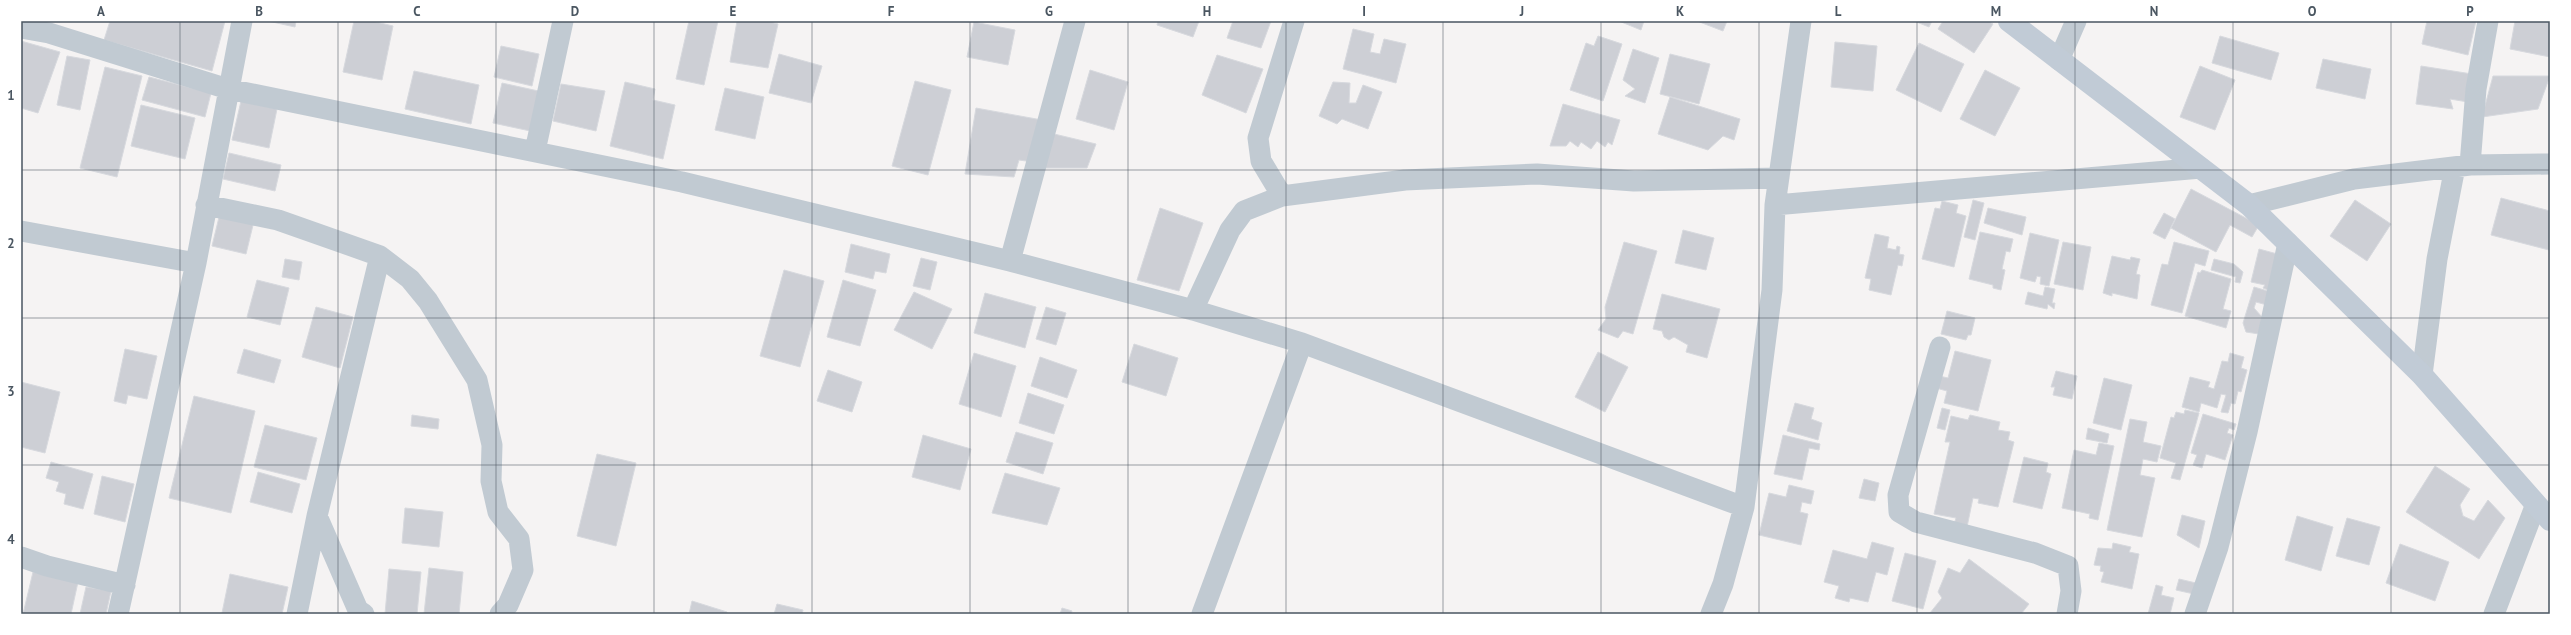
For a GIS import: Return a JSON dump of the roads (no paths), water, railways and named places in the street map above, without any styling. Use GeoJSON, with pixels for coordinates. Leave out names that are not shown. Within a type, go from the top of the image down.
{"type":"FeatureCollection","features":[{"type":"Feature","properties":{"kind":"street"},"geometry":{"type":"LineString","coordinates":[[118,614],[196,263],[242,21]]}},
{"type":"Feature","properties":{"kind":"street"},"geometry":{"type":"LineString","coordinates":[[535,151],[564,21]]}},
{"type":"Feature","properties":{"kind":"street"},"geometry":{"type":"LineString","coordinates":[[1010,261],[1075,21]]}},
{"type":"Feature","properties":{"kind":"street"},"geometry":{"type":"LineString","coordinates":[[1282,196],[1261,161],[1258,138],[1294,21]]}},
{"type":"Feature","properties":{"kind":"street"},"geometry":{"type":"LineString","coordinates":[[1711,614],[1723,584],[1744,507],[1772,290],[1776,205],[1779,178],[1801,21]]}},
{"type":"Feature","properties":{"kind":"street"},"geometry":{"type":"LineString","coordinates":[[2009,21],[2249,205],[2422,374],[2543,512],[2494,614]]}},
{"type":"Feature","properties":{"kind":"street"},"geometry":{"type":"LineString","coordinates":[[2059,60],[2076,21]]}},
{"type":"Feature","properties":{"kind":"street"},"geometry":{"type":"LineString","coordinates":[[2422,374],[2437,259],[2463,166],[2488,21]]}},
{"type":"Feature","properties":{"kind":"street"},"geometry":{"type":"LineString","coordinates":[[21,28],[50,27],[228,89],[682,182],[1010,261],[1193,310],[1302,343],[1744,507]]}},
{"type":"Feature","properties":{"kind":"street"},"geometry":{"type":"LineString","coordinates":[[2249,205],[2354,179],[2463,166],[2550,164]]}},
{"type":"Feature","properties":{"kind":"street"},"geometry":{"type":"LineString","coordinates":[[1776,205],[2201,168]]}},
{"type":"Feature","properties":{"kind":"street"},"geometry":{"type":"LineString","coordinates":[[1193,310],[1230,230],[1244,211],[1282,196],[1405,180],[1537,174],[1634,181],[1779,178]]}},
{"type":"Feature","properties":{"kind":"street"},"geometry":{"type":"LineString","coordinates":[[206,205],[278,220],[380,256],[410,279],[428,301],[477,380],[492,446],[491,482],[498,512],[519,539],[523,570],[508,605],[500,614]]}},
{"type":"Feature","properties":{"kind":"street"},"geometry":{"type":"LineString","coordinates":[[21,231],[196,263]]}},
{"type":"Feature","properties":{"kind":"street"},"geometry":{"type":"LineString","coordinates":[[2195,614],[2218,547],[2247,432],[2288,243]]}},
{"type":"Feature","properties":{"kind":"street"},"geometry":{"type":"LineString","coordinates":[[297,614],[317,516],[380,256]]}},
{"type":"Feature","properties":{"kind":"street"},"geometry":{"type":"LineString","coordinates":[[1202,614],[1302,343]]}},
{"type":"Feature","properties":{"kind":"street"},"geometry":{"type":"LineString","coordinates":[[1940,347],[1898,495],[1898,512],[1916,522],[2035,553],[2068,566],[2071,591],[2067,614]]}},
{"type":"Feature","properties":{"kind":"street"},"geometry":{"type":"LineString","coordinates":[[317,516],[358,610],[364,614]]}},
{"type":"Feature","properties":{"kind":"street"},"geometry":{"type":"LineString","coordinates":[[21,557],[47,566],[125,585]]}}]}
